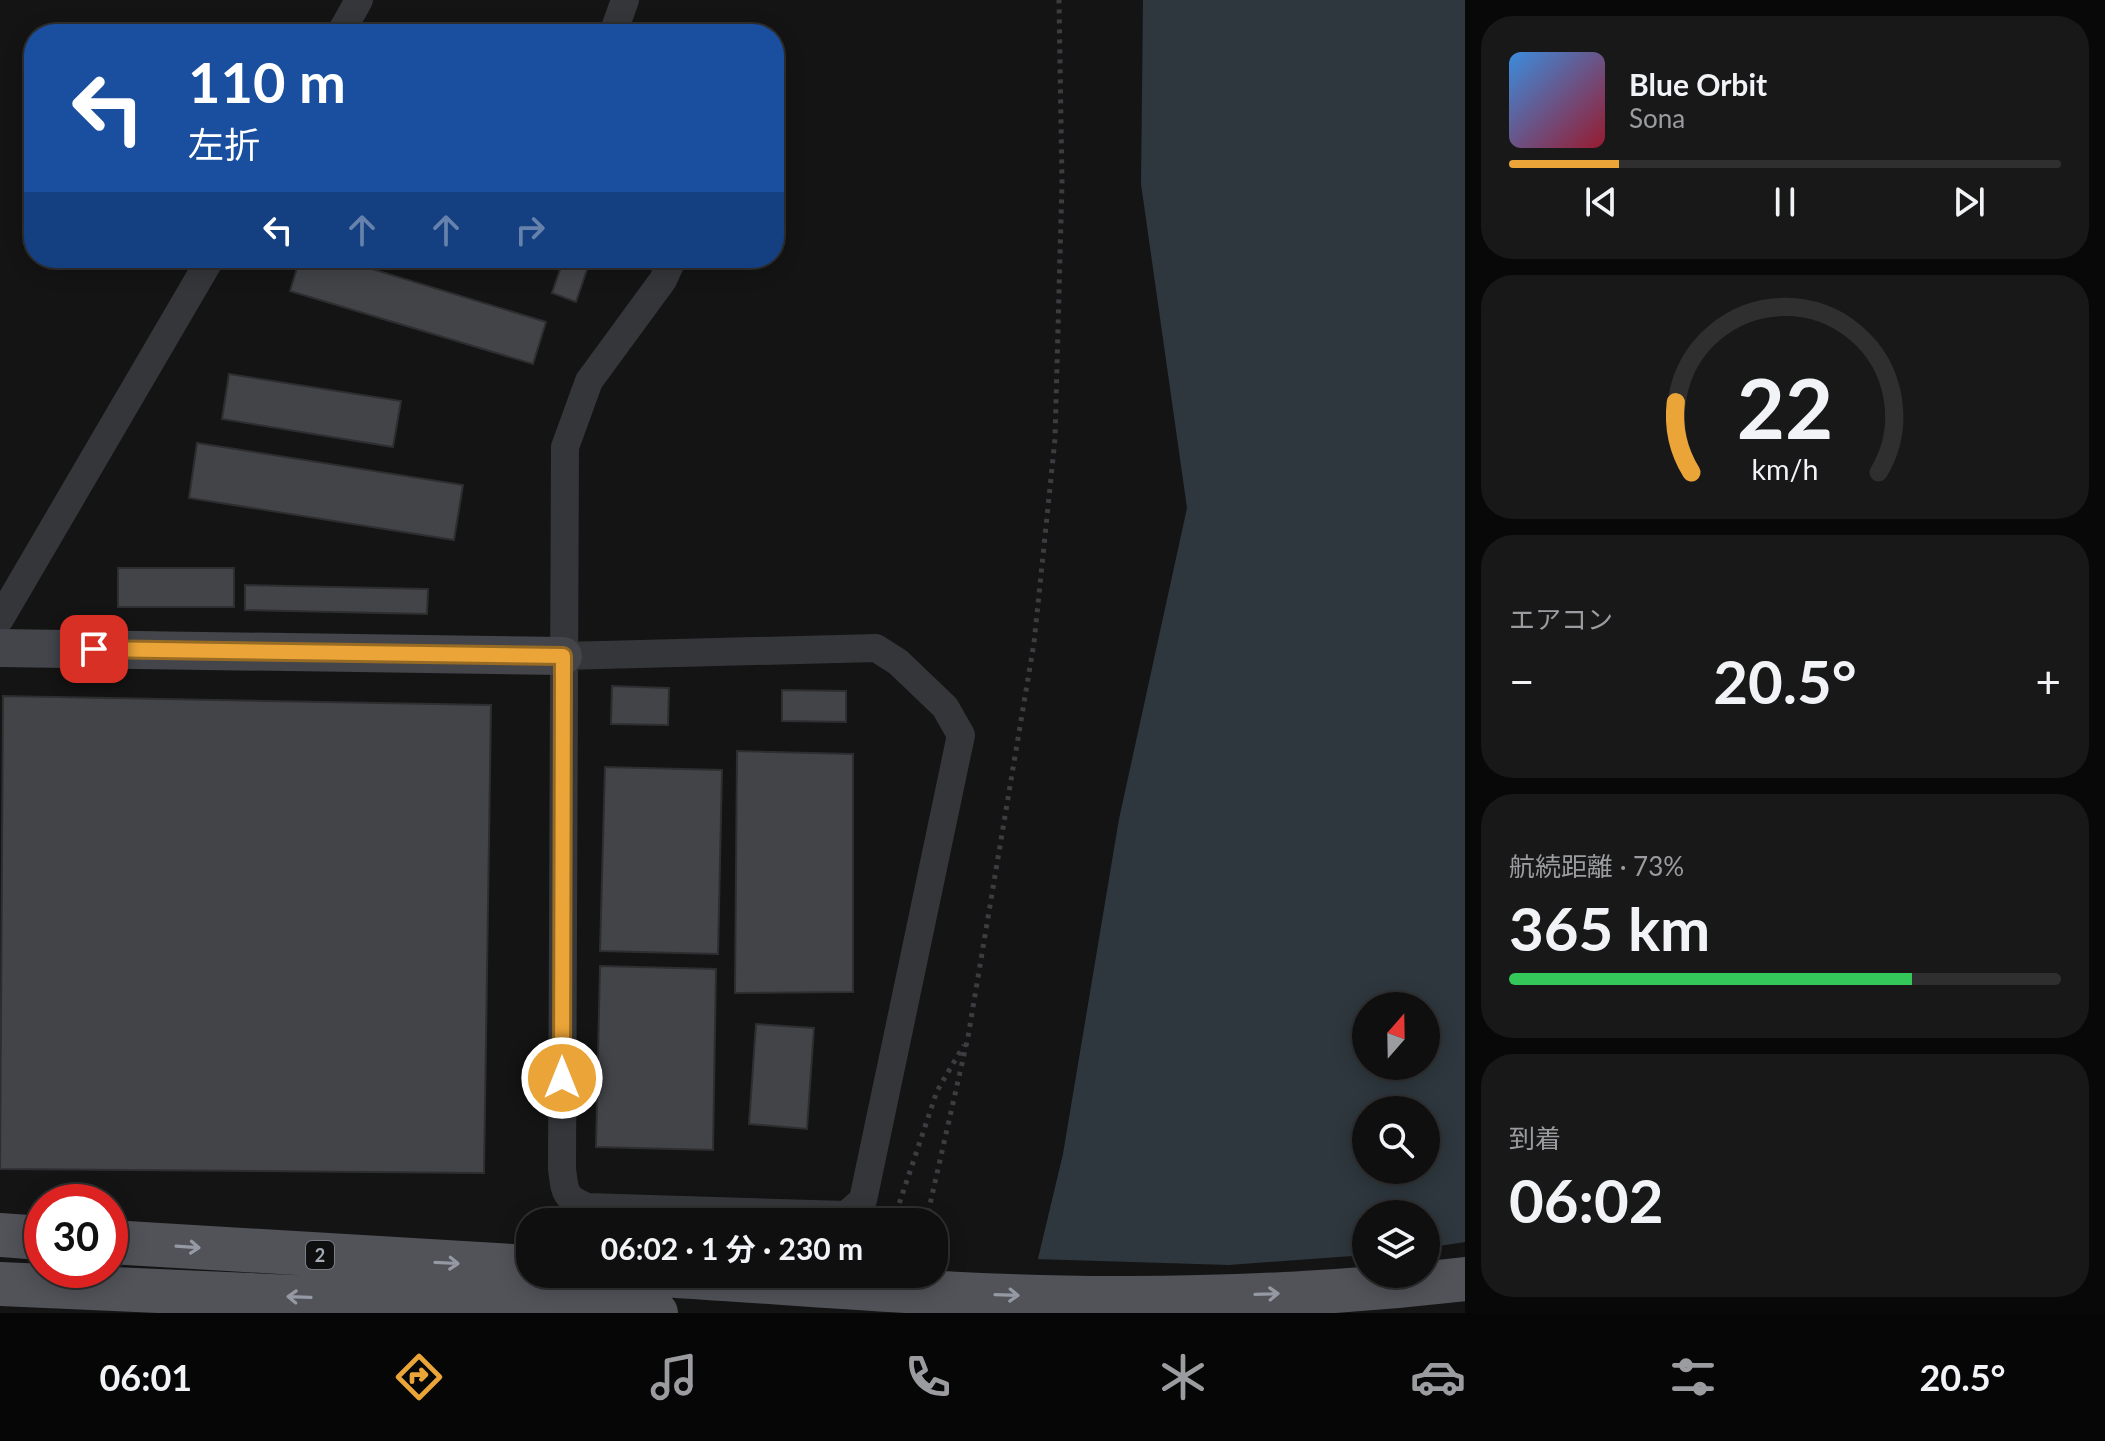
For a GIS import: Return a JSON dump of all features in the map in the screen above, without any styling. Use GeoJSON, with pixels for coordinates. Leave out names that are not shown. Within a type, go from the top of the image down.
{"type":"FeatureCollection","features":[{"type":"Feature","properties":{"kind":"main road"},"geometry":{"type":"LineString","coordinates":[[0,1235],[24,1237]]}},
{"type":"Feature","properties":{"kind":"main road","name":"2"},"geometry":{"type":"LineString","coordinates":[[128,1243],[516,1266]]}},
{"type":"Feature","properties":{"kind":"main road"},"geometry":{"type":"LineString","coordinates":[[865,1288],[1125,1298],[1373,1290],[1465,1279]]}},
{"type":"Feature","properties":{"kind":"main road","name":"2"},"geometry":{"type":"LineString","coordinates":[[0,1284],[656,1313]]}},
{"type":"Feature","properties":{"kind":"street"},"geometry":{"type":"LineString","coordinates":[[346,24],[359,0]]}},
{"type":"Feature","properties":{"kind":"street"},"geometry":{"type":"LineString","coordinates":[[616,24],[625,0]]}},
{"type":"Feature","properties":{"kind":"street"},"geometry":{"type":"LineString","coordinates":[[0,619],[205,268]]}},
{"type":"Feature","properties":{"kind":"street"},"geometry":{"type":"LineString","coordinates":[[0,648],[563,656],[876,648],[898,662],[945,707],[961,735],[863,1200],[846,1215],[587,1207],[572,1201],[564,1191],[562,1169],[563,656],[565,447],[589,381],[663,280],[668,268]]}},
{"type":"Feature","properties":{"kind":"path"},"geometry":{"type":"LineString","coordinates":[[929,1208],[968,1037],[1034,643],[1055,439],[1062,183],[1059,0]]}},
{"type":"Feature","properties":{"kind":"path"},"geometry":{"type":"LineString","coordinates":[[898,1208],[937,1091],[968,1037]]}},
{"type":"Feature","properties":{"kind":"shaded area"},"geometry":{"type":"Polygon","coordinates":[[[1143,0],[1465,0],[1465,1313],[1025,1313],[1063,1154],[1119,819],[1187,508],[1141,184],[1143,0]]]}},
{"type":"Feature","properties":{"kind":"pier"},"geometry":{"type":"Polygon","coordinates":[[[1465,1242],[1465,1313],[1021,1313],[1034,1259],[1229,1265],[1352,1256],[1352,1288],[1440,1288],[1440,1246],[1465,1242]]]}},
{"type":"Feature","properties":{"kind":"building"},"geometry":{"type":"Polygon","coordinates":[[[297,268],[369,268],[546,322],[533,364],[290,291],[297,268]]]}},
{"type":"Feature","properties":{"kind":"building"},"geometry":{"type":"Polygon","coordinates":[[[561,268],[588,268],[576,302],[552,293],[561,268]]]}},
{"type":"Feature","properties":{"kind":"building"},"geometry":{"type":"Polygon","coordinates":[[[229,374],[401,401],[393,447],[222,419],[229,374]]]}},
{"type":"Feature","properties":{"kind":"building"},"geometry":{"type":"Polygon","coordinates":[[[197,443],[463,485],[454,540],[189,498],[197,443]]]}},
{"type":"Feature","properties":{"kind":"building"},"geometry":{"type":"Polygon","coordinates":[[[118,568],[234,568],[234,607],[118,607],[118,568]]]}},
{"type":"Feature","properties":{"kind":"building"},"geometry":{"type":"Polygon","coordinates":[[[245,585],[428,589],[427,614],[245,610],[245,585]]]}},
{"type":"Feature","properties":{"kind":"building"},"geometry":{"type":"Polygon","coordinates":[[[612,686],[669,688],[668,725],[611,724],[612,686]]]}},
{"type":"Feature","properties":{"kind":"building"},"geometry":{"type":"Polygon","coordinates":[[[782,690],[846,691],[846,722],[782,721],[782,690]]]}},
{"type":"Feature","properties":{"kind":"building"},"geometry":{"type":"Polygon","coordinates":[[[3,696],[491,705],[484,1173],[0,1169],[3,696]]]}},
{"type":"Feature","properties":{"kind":"building"},"geometry":{"type":"Polygon","coordinates":[[[737,751],[853,754],[853,992],[735,993],[737,751]]]}},
{"type":"Feature","properties":{"kind":"building"},"geometry":{"type":"Polygon","coordinates":[[[605,767],[722,770],[718,954],[600,951],[605,767]]]}},
{"type":"Feature","properties":{"kind":"building"},"geometry":{"type":"Polygon","coordinates":[[[600,966],[716,969],[713,1150],[596,1147],[600,966]]]}},
{"type":"Feature","properties":{"kind":"building"},"geometry":{"type":"Polygon","coordinates":[[[756,1024],[814,1028],[807,1129],[749,1124],[756,1024]]]}},
{"type":"Feature","properties":{"kind":"route"},"geometry":{"type":"LineString","coordinates":[[94,649],[563,656],[562,1078]]}}]}
